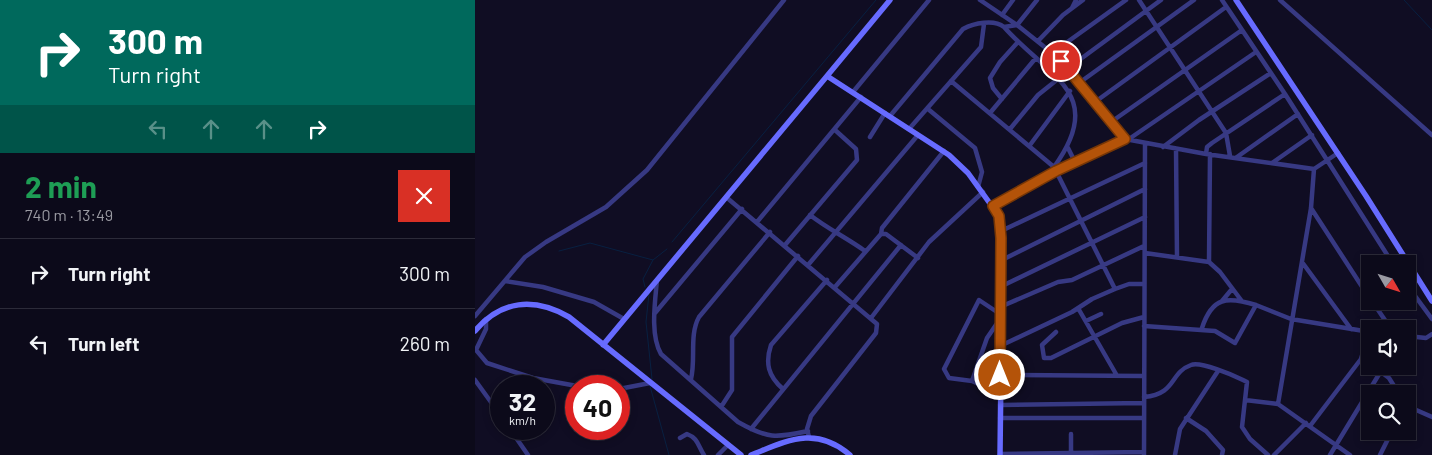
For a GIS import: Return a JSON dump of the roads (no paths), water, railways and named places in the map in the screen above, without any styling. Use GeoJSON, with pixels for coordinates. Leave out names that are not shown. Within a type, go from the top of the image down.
{"type":"FeatureCollection","features":[{"type":"Feature","properties":{"kind":"street"},"geometry":{"type":"LineString","coordinates":[[475,316],[525,257],[546,242],[606,207],[647,170],[784,0]]}},
{"type":"Feature","properties":{"kind":"street"},"geometry":{"type":"LineString","coordinates":[[603,345],[890,0]]}},
{"type":"Feature","properties":{"kind":"street"},"geometry":{"type":"LineString","coordinates":[[853,92],[929,0]]}},
{"type":"Feature","properties":{"kind":"street"},"geometry":{"type":"LineString","coordinates":[[980,0],[986,2],[1052,53],[1127,139],[1163,147],[1314,169],[1338,153]]}},
{"type":"Feature","properties":{"kind":"street"},"geometry":{"type":"LineString","coordinates":[[1002,15],[1013,0]]}},
{"type":"Feature","properties":{"kind":"street"},"geometry":{"type":"LineString","coordinates":[[870,137],[887,114],[955,37],[970,25],[993,22],[1004,26],[1017,25],[1037,0]]}},
{"type":"Feature","properties":{"kind":"street"},"geometry":{"type":"LineString","coordinates":[[1071,9],[1076,0]]}},
{"type":"Feature","properties":{"kind":"street"},"geometry":{"type":"LineString","coordinates":[[1038,41],[1083,0]]}},
{"type":"Feature","properties":{"kind":"street"},"geometry":{"type":"LineString","coordinates":[[1052,53],[1126,0]]}},
{"type":"Feature","properties":{"kind":"street"},"geometry":{"type":"LineString","coordinates":[[1139,0],[1226,133],[1230,156]]}},
{"type":"Feature","properties":{"kind":"street"},"geometry":{"type":"LineString","coordinates":[[1067,69],[1161,0]]}},
{"type":"Feature","properties":{"kind":"street"},"geometry":{"type":"LineString","coordinates":[[1079,83],[1195,0]]}},
{"type":"Feature","properties":{"kind":"street"},"geometry":{"type":"LineString","coordinates":[[1222,0],[1312,135],[1387,255]]}},
{"type":"Feature","properties":{"kind":"street"},"geometry":{"type":"LineString","coordinates":[[1236,0],[1338,153],[1432,301]]}},
{"type":"Feature","properties":{"kind":"street"},"geometry":{"type":"LineString","coordinates":[[1280,0],[1432,135]]}},
{"type":"Feature","properties":{"kind":"street"},"geometry":{"type":"LineString","coordinates":[[1095,102],[1226,7]]}},
{"type":"Feature","properties":{"kind":"street"},"geometry":{"type":"LineString","coordinates":[[1004,26],[1009,20]]}},
{"type":"Feature","properties":{"kind":"street"},"geometry":{"type":"LineString","coordinates":[[909,129],[929,109],[981,46],[984,24]]}},
{"type":"Feature","properties":{"kind":"street"},"geometry":{"type":"LineString","coordinates":[[1004,26],[1035,59],[1070,91],[1076,123],[1068,148],[1055,169]]}},
{"type":"Feature","properties":{"kind":"street"},"geometry":{"type":"LineString","coordinates":[[1111,122],[1241,30]]}},
{"type":"Feature","properties":{"kind":"street"},"geometry":{"type":"LineString","coordinates":[[1002,99],[993,88],[990,78],[1000,62],[1018,42]]}},
{"type":"Feature","properties":{"kind":"street"},"geometry":{"type":"LineString","coordinates":[[993,206],[1055,169],[1127,139],[1256,52]]}},
{"type":"Feature","properties":{"kind":"street"},"geometry":{"type":"LineString","coordinates":[[990,113],[1035,59]]}},
{"type":"Feature","properties":{"kind":"street"},"geometry":{"type":"LineString","coordinates":[[1163,147],[1212,112],[1271,74]]}},
{"type":"Feature","properties":{"kind":"street"},"geometry":{"type":"LineString","coordinates":[[827,76],[944,151],[961,166],[983,192],[999,216],[1002,286],[1000,313],[1000,455],[1144,453],[1145,143]]}},
{"type":"Feature","properties":{"kind":"street"},"geometry":{"type":"LineString","coordinates":[[1010,129],[1038,95],[1058,79]]}},
{"type":"Feature","properties":{"kind":"street"},"geometry":{"type":"LineString","coordinates":[[951,81],[1030,145],[1055,169],[1115,289]]}},
{"type":"Feature","properties":{"kind":"street"},"geometry":{"type":"LineString","coordinates":[[1030,145],[1070,91]]}},
{"type":"Feature","properties":{"kind":"street"},"geometry":{"type":"LineString","coordinates":[[1209,262],[1207,147],[1285,94]]}},
{"type":"Feature","properties":{"kind":"street"},"geometry":{"type":"LineString","coordinates":[[757,222],[861,97]]}},
{"type":"Feature","properties":{"kind":"street"},"geometry":{"type":"LineString","coordinates":[[929,109],[975,148],[982,172],[978,187]]}},
{"type":"Feature","properties":{"kind":"street"},"geometry":{"type":"LineString","coordinates":[[1237,158],[1298,114]]}},
{"type":"Feature","properties":{"kind":"street"},"geometry":{"type":"LineString","coordinates":[[785,245],[857,160],[856,149],[835,130]]}},
{"type":"Feature","properties":{"kind":"street"},"geometry":{"type":"LineString","coordinates":[[808,264],[918,134]]}},
{"type":"Feature","properties":{"kind":"street"},"geometry":{"type":"LineString","coordinates":[[1272,163],[1312,135]]}},
{"type":"Feature","properties":{"kind":"street"},"geometry":{"type":"LineString","coordinates":[[1068,148],[1075,162]]}},
{"type":"Feature","properties":{"kind":"street"},"geometry":{"type":"LineString","coordinates":[[1176,149],[1177,258]]}},
{"type":"Feature","properties":{"kind":"street"},"geometry":{"type":"LineString","coordinates":[[835,287],[881,234],[881,228],[944,151]]}},
{"type":"Feature","properties":{"kind":"street"},"geometry":{"type":"LineString","coordinates":[[1001,232],[1145,163]]}},
{"type":"Feature","properties":{"kind":"street"},"geometry":{"type":"LineString","coordinates":[[1278,404],[1311,208],[1314,169]]}},
{"type":"Feature","properties":{"kind":"street"},"geometry":{"type":"LineString","coordinates":[[1001,260],[1145,189]]}},
{"type":"Feature","properties":{"kind":"street"},"geometry":{"type":"LineString","coordinates":[[871,318],[943,228],[983,192]]}},
{"type":"Feature","properties":{"kind":"street"},"geometry":{"type":"LineString","coordinates":[[726,197],[770,232],[877,324],[876,333],[811,416],[809,434]]}},
{"type":"Feature","properties":{"kind":"street"},"geometry":{"type":"LineString","coordinates":[[1311,208],[1361,285]]}},
{"type":"Feature","properties":{"kind":"street"},"geometry":{"type":"LineString","coordinates":[[655,313],[742,209]]}},
{"type":"Feature","properties":{"kind":"street"},"geometry":{"type":"LineString","coordinates":[[810,215],[865,251]]}},
{"type":"Feature","properties":{"kind":"street"},"geometry":{"type":"LineString","coordinates":[[1002,286],[1145,217]]}},
{"type":"Feature","properties":{"kind":"street"},"geometry":{"type":"LineString","coordinates":[[691,379],[695,358],[694,326],[699,317],[770,232]]}},
{"type":"Feature","properties":{"kind":"street"},"geometry":{"type":"LineString","coordinates":[[881,234],[886,234],[918,258]]}},
{"type":"Feature","properties":{"kind":"street"},"geometry":{"type":"LineString","coordinates":[[751,429],[901,245]]}},
{"type":"Feature","properties":{"kind":"street"},"geometry":{"type":"LineString","coordinates":[[972,381],[987,338],[1000,313],[1058,282],[1072,280],[1145,246]]}},
{"type":"Feature","properties":{"kind":"street"},"geometry":{"type":"LineString","coordinates":[[1145,253],[1209,262],[1221,272],[1241,300]]}},
{"type":"Feature","properties":{"kind":"street"},"geometry":{"type":"LineString","coordinates":[[721,407],[732,390],[732,337],[797,256]]}},
{"type":"Feature","properties":{"kind":"street"},"geometry":{"type":"LineString","coordinates":[[1302,262],[1351,329]]}},
{"type":"Feature","properties":{"kind":"street"},"geometry":{"type":"LineString","coordinates":[[657,279],[655,313],[659,350],[721,407],[738,422],[763,435],[778,437],[809,434],[831,443],[850,455]]}},
{"type":"Feature","properties":{"kind":"street"},"geometry":{"type":"LineString","coordinates":[[783,389],[770,375],[768,354],[771,345],[827,280]]}},
{"type":"Feature","properties":{"kind":"street"},"geometry":{"type":"LineString","coordinates":[[505,281],[543,287],[593,302],[624,319]]}},
{"type":"Feature","properties":{"kind":"street"},"geometry":{"type":"LineString","coordinates":[[1000,346],[1078,308],[1092,298],[1129,284],[1145,284]]}},
{"type":"Feature","properties":{"kind":"street"},"geometry":{"type":"LineString","coordinates":[[1202,328],[1207,314],[1232,289]]}},
{"type":"Feature","properties":{"kind":"street"},"geometry":{"type":"LineString","coordinates":[[1416,298],[1432,319]]}},
{"type":"Feature","properties":{"kind":"street"},"geometry":{"type":"LineString","coordinates":[[1000,313],[979,300],[944,369],[949,378],[972,381],[1000,394]]}},
{"type":"Feature","properties":{"kind":"street"},"geometry":{"type":"LineString","coordinates":[[1221,301],[1241,300],[1291,319],[1361,331]]}},
{"type":"Feature","properties":{"kind":"street"},"geometry":{"type":"LineString","coordinates":[[475,331],[495,311],[511,306],[531,304],[545,306],[569,317],[741,455]]}},
{"type":"Feature","properties":{"kind":"street"},"geometry":{"type":"LineString","coordinates":[[1144,326],[1202,328],[1218,332],[1235,343],[1256,305]]}},
{"type":"Feature","properties":{"kind":"street"},"geometry":{"type":"LineString","coordinates":[[1078,308],[1116,374]]}},
{"type":"Feature","properties":{"kind":"street"},"geometry":{"type":"LineString","coordinates":[[1086,322],[1101,314]]}},
{"type":"Feature","properties":{"kind":"street"},"geometry":{"type":"LineString","coordinates":[[1056,332],[1042,345],[1044,358],[1051,358],[1122,323],[1144,317]]}},
{"type":"Feature","properties":{"kind":"street"},"geometry":{"type":"LineString","coordinates":[[486,319],[486,329],[476,350],[487,363],[533,378],[565,384]]}},
{"type":"Feature","properties":{"kind":"street"},"geometry":{"type":"LineString","coordinates":[[1416,337],[1426,338],[1432,334]]}},
{"type":"Feature","properties":{"kind":"street"},"geometry":{"type":"LineString","coordinates":[[1274,455],[1308,425],[1361,359]]}},
{"type":"Feature","properties":{"kind":"street"},"geometry":{"type":"LineString","coordinates":[[1144,397],[1157,396],[1165,391],[1190,365],[1201,365],[1247,382],[1242,426],[1245,433],[1267,455]]}},
{"type":"Feature","properties":{"kind":"street"},"geometry":{"type":"LineString","coordinates":[[1175,455],[1180,429],[1218,371]]}},
{"type":"Feature","properties":{"kind":"street"},"geometry":{"type":"LineString","coordinates":[[1000,375],[1116,374],[1143,376]]}},
{"type":"Feature","properties":{"kind":"street"},"geometry":{"type":"LineString","coordinates":[[1330,455],[1379,375]]}},
{"type":"Feature","properties":{"kind":"street"},"geometry":{"type":"LineString","coordinates":[[1385,375],[1393,385]]}},
{"type":"Feature","properties":{"kind":"street"},"geometry":{"type":"LineString","coordinates":[[475,380],[490,401]]}},
{"type":"Feature","properties":{"kind":"street"},"geometry":{"type":"LineString","coordinates":[[630,387],[650,383]]}},
{"type":"Feature","properties":{"kind":"street"},"geometry":{"type":"LineString","coordinates":[[1245,400],[1278,404],[1350,455]]}},
{"type":"Feature","properties":{"kind":"street"},"geometry":{"type":"LineString","coordinates":[[1000,404],[1143,403]]}},
{"type":"Feature","properties":{"kind":"street"},"geometry":{"type":"LineString","coordinates":[[1416,410],[1432,417]]}},
{"type":"Feature","properties":{"kind":"street"},"geometry":{"type":"LineString","coordinates":[[1000,418],[1144,418]]}},
{"type":"Feature","properties":{"kind":"street"},"geometry":{"type":"LineString","coordinates":[[1186,418],[1217,442],[1223,450],[1222,455]]}},
{"type":"Feature","properties":{"kind":"street"},"geometry":{"type":"LineString","coordinates":[[679,438],[687,434],[691,435],[699,443],[704,455]]}},
{"type":"Feature","properties":{"kind":"street"},"geometry":{"type":"LineString","coordinates":[[751,455],[789,439],[809,434]]}},
{"type":"Feature","properties":{"kind":"street"},"geometry":{"type":"LineString","coordinates":[[1071,434],[1071,453]]}},
{"type":"Feature","properties":{"kind":"street"},"geometry":{"type":"LineString","coordinates":[[518,440],[528,455]]}},
{"type":"Feature","properties":{"kind":"street"},"geometry":{"type":"LineString","coordinates":[[1380,455],[1388,440]]}},
{"type":"Feature","properties":{"kind":"street"},"geometry":{"type":"LineString","coordinates":[[719,455],[728,446]]}},
{"type":"Feature","properties":{"kind":"waterway"},"geometry":{"type":"LineString","coordinates":[[672,242],[876,0]]}},
{"type":"Feature","properties":{"kind":"waterway"},"geometry":{"type":"LineString","coordinates":[[1404,0],[1432,30]]}},
{"type":"Feature","properties":{"kind":"waterway"},"geometry":{"type":"LineString","coordinates":[[559,251],[590,243],[653,260],[667,249]]}},
{"type":"Feature","properties":{"kind":"waterway"},"geometry":{"type":"LineString","coordinates":[[645,287],[643,279],[653,260]]}},
{"type":"Feature","properties":{"kind":"waterway"},"geometry":{"type":"LineString","coordinates":[[649,294],[646,322],[652,379]]}},
{"type":"Feature","properties":{"kind":"waterway"},"geometry":{"type":"LineString","coordinates":[[650,386],[669,455]]}}]}
